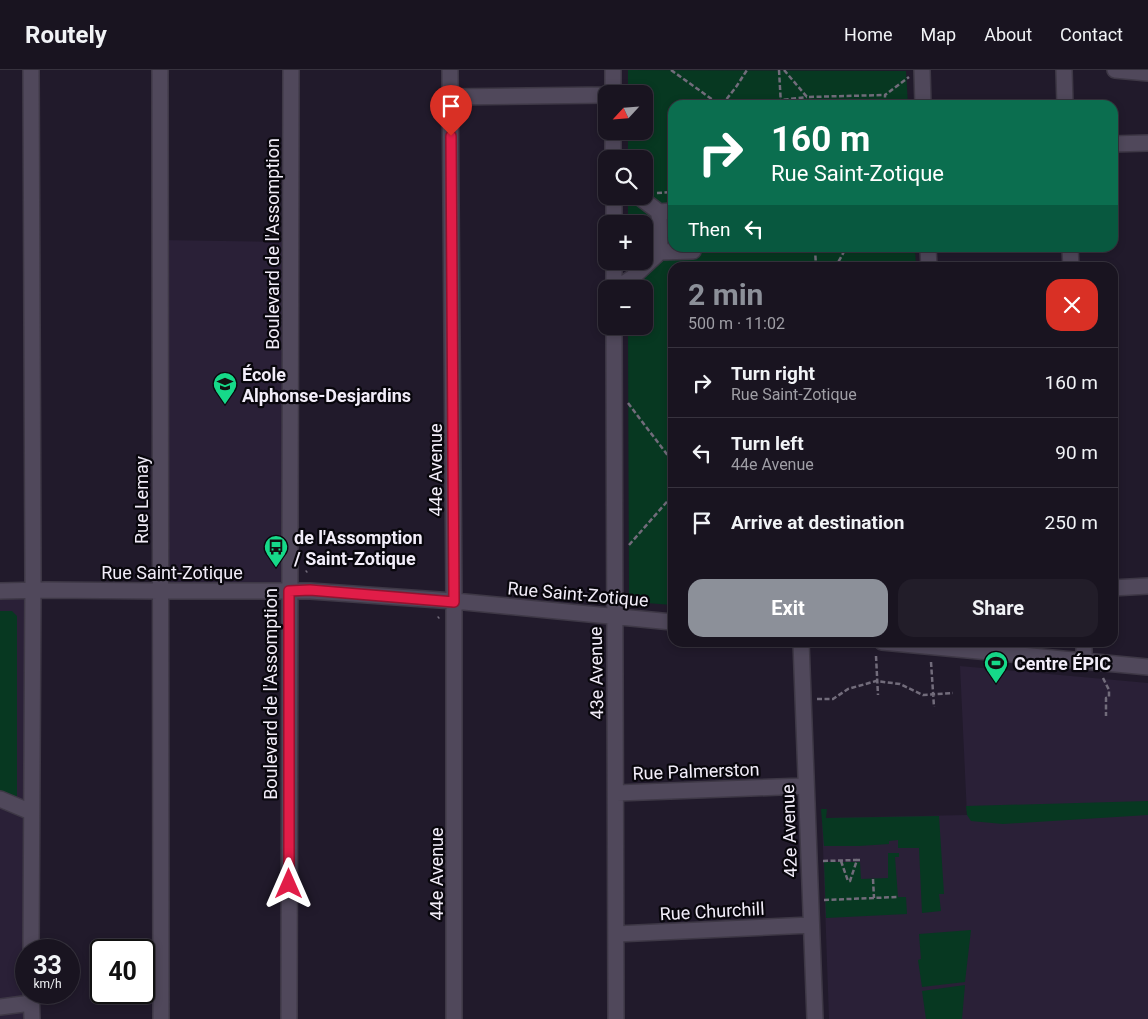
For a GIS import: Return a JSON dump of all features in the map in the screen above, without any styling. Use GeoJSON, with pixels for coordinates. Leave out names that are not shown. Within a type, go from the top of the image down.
{"type":"FeatureCollection","features":[{"type":"Feature","properties":{"kind":"street"},"geometry":{"type":"LineString","coordinates":[[31,70],[33,590],[31,939]]}},
{"type":"Feature","properties":{"kind":"street","name":"Rue Lemay"},"geometry":{"type":"LineString","coordinates":[[160,70],[161,1019]]}},
{"type":"Feature","properties":{"kind":"street","name":"Boulevard de l'Assomption"},"geometry":{"type":"LineString","coordinates":[[288,1019],[290,70]]}},
{"type":"Feature","properties":{"kind":"street","name":"44e Avenue"},"geometry":{"type":"LineString","coordinates":[[450,70],[454,602],[454,1019]]}},
{"type":"Feature","properties":{"kind":"street"},"geometry":{"type":"LineString","coordinates":[[613,70],[613,85]]}},
{"type":"Feature","properties":{"kind":"street"},"geometry":{"type":"LineString","coordinates":[[1064,70],[1065,100]]}},
{"type":"Feature","properties":{"kind":"street"},"geometry":{"type":"LineString","coordinates":[[1115,70],[1148,73]]}},
{"type":"Feature","properties":{"kind":"street"},"geometry":{"type":"LineString","coordinates":[[915,73],[922,100]]}},
{"type":"Feature","properties":{"kind":"street"},"geometry":{"type":"LineString","coordinates":[[450,97],[598,95]]}},
{"type":"Feature","properties":{"kind":"street"},"geometry":{"type":"LineString","coordinates":[[1118,144],[1148,142]]}},
{"type":"Feature","properties":{"kind":"street"},"geometry":{"type":"LineString","coordinates":[[629,280],[660,252],[666,212],[653,205]]}},
{"type":"Feature","properties":{"kind":"street"},"geometry":{"type":"LineString","coordinates":[[660,252],[668,252]]}},
{"type":"Feature","properties":{"kind":"street","name":"43e Avenue"},"geometry":{"type":"LineString","coordinates":[[614,335],[614,616],[617,793],[616,1019]]}},
{"type":"Feature","properties":{"kind":"street"},"geometry":{"type":"LineString","coordinates":[[1118,588],[1148,586]]}},
{"type":"Feature","properties":{"kind":"street","name":"Rue Saint-Zotique"},"geometry":{"type":"LineString","coordinates":[[0,591],[310,590],[668,622]]}},
{"type":"Feature","properties":{"kind":"street","name":"42e Avenue"},"geometry":{"type":"LineString","coordinates":[[801,647],[810,926],[815,1019]]}},
{"type":"Feature","properties":{"kind":"street"},"geometry":{"type":"LineString","coordinates":[[879,649],[922,647]]}},
{"type":"Feature","properties":{"kind":"street"},"geometry":{"type":"LineString","coordinates":[[954,647],[1148,667]]}},
{"type":"Feature","properties":{"kind":"street"},"geometry":{"type":"LineString","coordinates":[[1084,647],[1084,660]]}},
{"type":"Feature","properties":{"kind":"street","name":"Rue Palmerston"},"geometry":{"type":"LineString","coordinates":[[617,793],[806,786]]}},
{"type":"Feature","properties":{"kind":"street"},"geometry":{"type":"LineString","coordinates":[[0,799],[31,812]]}},
{"type":"Feature","properties":{"kind":"street","name":"Rue Churchill"},"geometry":{"type":"LineString","coordinates":[[616,934],[810,926]]}},
{"type":"Feature","properties":{"kind":"street"},"geometry":{"type":"LineString","coordinates":[[0,1007],[15,1003]]}},
{"type":"Feature","properties":{"kind":"street"},"geometry":{"type":"LineString","coordinates":[[32,1004],[32,1019]]}},
{"type":"Feature","properties":{"kind":"path"},"geometry":{"type":"LineString","coordinates":[[671,70],[714,100]]}},
{"type":"Feature","properties":{"kind":"path"},"geometry":{"type":"LineString","coordinates":[[725,100],[746,70]]}},
{"type":"Feature","properties":{"kind":"path"},"geometry":{"type":"LineString","coordinates":[[780,70],[781,100]]}},
{"type":"Feature","properties":{"kind":"path"},"geometry":{"type":"LineString","coordinates":[[784,70],[807,97]]}},
{"type":"Feature","properties":{"kind":"path"},"geometry":{"type":"LineString","coordinates":[[794,100],[807,97],[885,95],[915,73]]}},
{"type":"Feature","properties":{"kind":"path"},"geometry":{"type":"LineString","coordinates":[[885,95],[885,100]]}},
{"type":"Feature","properties":{"kind":"path"},"geometry":{"type":"LineString","coordinates":[[627,400],[668,456]]}},
{"type":"Feature","properties":{"kind":"path"},"geometry":{"type":"LineString","coordinates":[[627,548],[668,501]]}},
{"type":"Feature","properties":{"kind":"path"},"geometry":{"type":"LineString","coordinates":[[878,695],[876,681],[879,649]]}},
{"type":"Feature","properties":{"kind":"path"},"geometry":{"type":"LineString","coordinates":[[931,662],[934,707]]}},
{"type":"Feature","properties":{"kind":"path"},"geometry":{"type":"LineString","coordinates":[[995,668],[996,678]]}},
{"type":"Feature","properties":{"kind":"path"},"geometry":{"type":"LineString","coordinates":[[1103,678],[1109,690],[1109,697],[1106,698],[1106,716]]}},
{"type":"Feature","properties":{"kind":"path"},"geometry":{"type":"LineString","coordinates":[[815,699],[833,699],[848,689],[876,681],[900,684],[923,695],[953,694]]}},
{"type":"Feature","properties":{"kind":"path"},"geometry":{"type":"LineString","coordinates":[[821,861],[841,860],[858,860],[850,881],[848,881],[841,860]]}},
{"type":"Feature","properties":{"kind":"path"},"geometry":{"type":"LineString","coordinates":[[873,879],[874,898]]}},
{"type":"Feature","properties":{"kind":"path"},"geometry":{"type":"LineString","coordinates":[[823,900],[898,897]]}},
{"type":"Feature","properties":{"kind":"shaded area","name":"École Alphonse-Desjardins"},"geometry":{"type":"Polygon","coordinates":[[[159,240],[291,242],[289,591],[160,591],[159,240]]]}},
{"type":"Feature","properties":{"kind":"shaded area"},"geometry":{"type":"Polygon","coordinates":[[[33,590],[26,939],[15,939],[15,1004],[29,1004],[32,1019],[0,1019],[0,591],[33,590]]]}},
{"type":"Feature","properties":{"kind":"shaded area"},"geometry":{"type":"Polygon","coordinates":[[[960,666],[1148,683],[1148,1019],[829,1019],[822,818],[967,815],[960,666]]]}},
{"type":"Feature","properties":{"kind":"green space"},"geometry":{"type":"Polygon","coordinates":[[[628,70],[906,71],[908,100],[668,100],[668,252],[915,252],[916,262],[668,262],[668,605],[634,602],[629,598],[628,335],[653,335],[653,280],[628,280],[628,270],[653,270],[653,215],[628,215],[628,205],[653,205],[653,150],[628,150],[628,140],[653,140],[653,85],[628,85],[628,70]]]}},
{"type":"Feature","properties":{"kind":"green space"},"geometry":{"type":"Polygon","coordinates":[[[0,611],[12,611],[17,616],[17,799],[0,792],[0,611]]]}},
{"type":"Feature","properties":{"kind":"green space"},"geometry":{"type":"Polygon","coordinates":[[[1148,801],[1148,815],[1003,824],[971,821],[967,815],[966,806],[1148,801]]]}},
{"type":"Feature","properties":{"kind":"green space"},"geometry":{"type":"Polygon","coordinates":[[[821,809],[827,809],[826,818],[939,816],[944,894],[939,894],[941,911],[922,913],[919,848],[898,848],[898,840],[889,841],[889,844],[824,846],[821,809]]]}},
{"type":"Feature","properties":{"kind":"green space"},"geometry":{"type":"Polygon","coordinates":[[[888,853],[899,853],[899,857],[895,857],[898,897],[906,897],[907,914],[826,918],[824,862],[860,862],[861,879],[888,878],[888,853]]]}},
{"type":"Feature","properties":{"kind":"green space"},"geometry":{"type":"Polygon","coordinates":[[[971,930],[965,982],[922,987],[918,960],[921,959],[919,934],[971,930]]]}},
{"type":"Feature","properties":{"kind":"green space"},"geometry":{"type":"Polygon","coordinates":[[[965,985],[962,1019],[926,1019],[922,991],[965,985]]]}},
{"type":"Feature","properties":{"kind":"place","name":"École Alphonse-Desjardins"},"geometry":{"type":"Point","coordinates":[225,405]}},
{"type":"Feature","properties":{"kind":"place","name":"de l'Assomption / Saint-Zotique"},"geometry":{"type":"Point","coordinates":[276,568]}},
{"type":"Feature","properties":{"kind":"place","name":"Centre ÉPIC"},"geometry":{"type":"Point","coordinates":[996,684]}},
{"type":"Feature","properties":{"kind":"route"},"geometry":{"type":"LineString","coordinates":[[289,884],[289,591],[310,590],[454,602],[451,136]]}}]}
